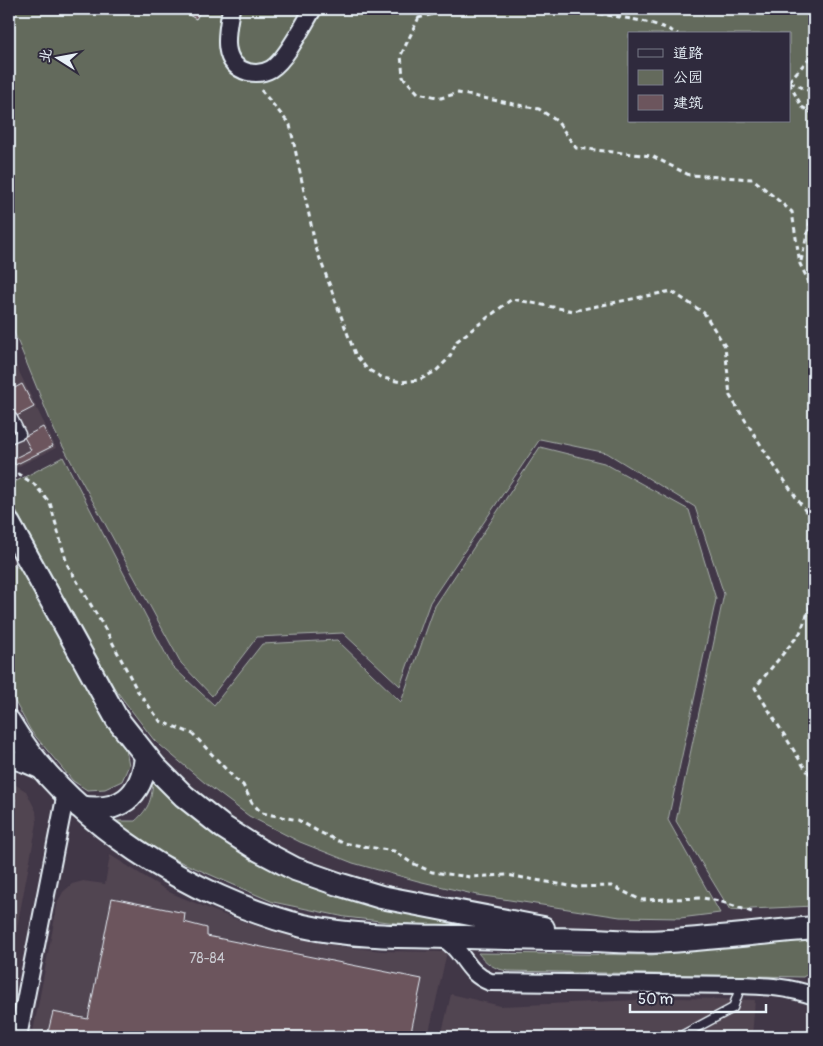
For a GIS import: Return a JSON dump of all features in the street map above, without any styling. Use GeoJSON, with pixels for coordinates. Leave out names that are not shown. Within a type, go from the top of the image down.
{"type":"FeatureCollection","features":[{"type":"Feature","properties":{"kind":"main road"},"geometry":{"type":"LineString","coordinates":[[9,524],[16,549],[118,719],[146,757],[184,796],[223,827],[294,869],[381,897],[609,941]]}},
{"type":"Feature","properties":{"kind":"main road"},"geometry":{"type":"LineString","coordinates":[[9,722],[22,744],[44,772],[72,800],[129,846],[179,876],[254,910],[302,925],[341,933],[609,941],[667,941],[814,928]]}},
{"type":"Feature","properties":{"kind":"main road"},"geometry":{"type":"LineString","coordinates":[[72,800],[96,810],[112,807],[126,800],[141,781],[146,757]]}},
{"type":"Feature","properties":{"kind":"street"},"geometry":{"type":"LineString","coordinates":[[231,9],[226,47],[234,64],[242,70],[252,73],[262,72],[279,62],[300,33],[313,9]]}},
{"type":"Feature","properties":{"kind":"street"},"geometry":{"type":"LineString","coordinates":[[9,759],[44,772]]}},
{"type":"Feature","properties":{"kind":"street"},"geometry":{"type":"LineString","coordinates":[[18,1037],[55,849],[72,800]]}},
{"type":"Feature","properties":{"kind":"street"},"geometry":{"type":"LineString","coordinates":[[437,937],[452,944],[476,975],[498,983],[741,985],[776,987],[801,991],[814,996]]}},
{"type":"Feature","properties":{"kind":"street"},"geometry":{"type":"LineString","coordinates":[[466,963],[466,953],[469,948],[478,940],[487,938]]}},
{"type":"Feature","properties":{"kind":"lane"},"geometry":{"type":"LineString","coordinates":[[9,439],[20,434],[13,418]]}},
{"type":"Feature","properties":{"kind":"lane"},"geometry":{"type":"LineString","coordinates":[[680,1037],[734,1008],[741,985]]}},
{"type":"Feature","properties":{"kind":"path"},"geometry":{"type":"LineString","coordinates":[[423,9],[401,55],[404,76],[418,93],[441,98],[458,94],[539,109],[557,121],[576,148],[652,156],[689,175],[752,179],[792,212],[800,264],[814,289]]}},
{"type":"Feature","properties":{"kind":"path"},"geometry":{"type":"LineString","coordinates":[[418,18],[454,9]]}},
{"type":"Feature","properties":{"kind":"path"},"geometry":{"type":"LineString","coordinates":[[581,9],[654,24],[673,32]]}},
{"type":"Feature","properties":{"kind":"path"},"geometry":{"type":"LineString","coordinates":[[790,81],[814,54]]}},
{"type":"Feature","properties":{"kind":"path"},"geometry":{"type":"LineString","coordinates":[[242,70],[270,99],[290,125],[316,248],[355,354],[367,369],[383,378],[401,382],[419,380],[436,371],[449,358],[457,341],[512,299],[573,311],[671,291],[704,313],[725,346],[730,396],[769,458],[811,519],[814,546]]}},
{"type":"Feature","properties":{"kind":"path"},"geometry":{"type":"LineString","coordinates":[[790,82],[814,93]]}},
{"type":"Feature","properties":{"kind":"path"},"geometry":{"type":"LineString","coordinates":[[790,84],[802,107],[814,114]]}},
{"type":"Feature","properties":{"kind":"path"},"geometry":{"type":"LineString","coordinates":[[800,264],[814,205]]}},
{"type":"Feature","properties":{"kind":"path"},"geometry":{"type":"LineString","coordinates":[[9,478],[18,474],[34,484],[50,503],[67,564],[108,634],[137,690],[156,716],[166,724],[193,734],[235,779],[243,785],[252,803],[262,813],[298,820],[343,843],[394,850],[410,862],[432,872],[471,877],[507,876],[576,887],[612,886],[641,900],[703,898],[719,901],[761,915]]}},
{"type":"Feature","properties":{"kind":"path"},"geometry":{"type":"LineString","coordinates":[[814,597],[800,633],[755,688],[806,770],[814,778]]}},
{"type":"Feature","properties":{"kind":"shaded area"},"geometry":{"type":"Polygon","coordinates":[[[9,351],[56,448],[9,471],[9,351]]]}},
{"type":"Feature","properties":{"kind":"shaded area"},"geometry":{"type":"Polygon","coordinates":[[[9,781],[26,791],[36,811],[37,823],[9,969],[9,781]]]}},
{"type":"Feature","properties":{"kind":"shaded area"},"geometry":{"type":"Polygon","coordinates":[[[110,855],[171,893],[227,916],[269,930],[311,941],[346,947],[383,951],[447,952],[428,1037],[32,1037],[58,901],[63,892],[72,884],[83,881],[105,884],[110,855]]]}},
{"type":"Feature","properties":{"kind":"shaded area"},"geometry":{"type":"Polygon","coordinates":[[[451,994],[501,1006],[681,998],[755,1000],[752,1037],[441,1037],[451,994]]]}},
{"type":"Feature","properties":{"kind":"green space"},"geometry":{"type":"Polygon","coordinates":[[[9,9],[814,9],[814,906],[730,910],[676,821],[724,594],[695,507],[607,453],[540,439],[430,602],[400,686],[343,633],[257,637],[212,696],[181,663],[55,432],[9,320],[9,9]]]}},
{"type":"Feature","properties":{"kind":"green space"},"geometry":{"type":"Polygon","coordinates":[[[540,447],[604,463],[689,510],[716,599],[668,820],[720,913],[680,918],[620,917],[477,895],[353,863],[300,842],[249,816],[205,783],[154,740],[115,689],[9,498],[9,485],[63,457],[172,666],[214,705],[262,644],[337,640],[401,702],[435,606],[540,447]]]}},
{"type":"Feature","properties":{"kind":"green space"},"geometry":{"type":"Polygon","coordinates":[[[9,563],[25,571],[125,745],[129,765],[122,781],[105,789],[87,790],[73,781],[31,731],[9,691],[9,563]]]}},
{"type":"Feature","properties":{"kind":"green space"},"geometry":{"type":"Polygon","coordinates":[[[153,779],[359,900],[474,929],[345,917],[273,902],[181,862],[141,842],[115,821],[135,821],[144,812],[152,792],[153,779]]]}},
{"type":"Feature","properties":{"kind":"green space"},"geometry":{"type":"Polygon","coordinates":[[[814,936],[814,970],[803,977],[508,971],[491,965],[478,953],[652,955],[814,936]]]}},
{"type":"Feature","properties":{"kind":"building"},"geometry":{"type":"Polygon","coordinates":[[[178,9],[202,9],[196,19],[178,9]]]}},
{"type":"Feature","properties":{"kind":"building"},"geometry":{"type":"Polygon","coordinates":[[[9,360],[14,369],[9,371],[9,360]]]}},
{"type":"Feature","properties":{"kind":"building"},"geometry":{"type":"Polygon","coordinates":[[[22,384],[34,407],[9,420],[9,391],[22,384]]]}},
{"type":"Feature","properties":{"kind":"building"},"geometry":{"type":"Polygon","coordinates":[[[43,427],[53,446],[15,465],[13,459],[31,450],[24,437],[43,427]]]}},
{"type":"Feature","properties":{"kind":"building"},"geometry":{"type":"Polygon","coordinates":[[[9,798],[15,799],[9,834],[9,798]]]}},
{"type":"Feature","properties":{"kind":"building"},"geometry":{"type":"Polygon","coordinates":[[[112,898],[185,913],[184,922],[207,928],[207,936],[422,979],[410,1037],[107,1037],[83,1033],[82,1037],[47,1036],[53,1012],[88,1019],[112,898]]]}}]}
